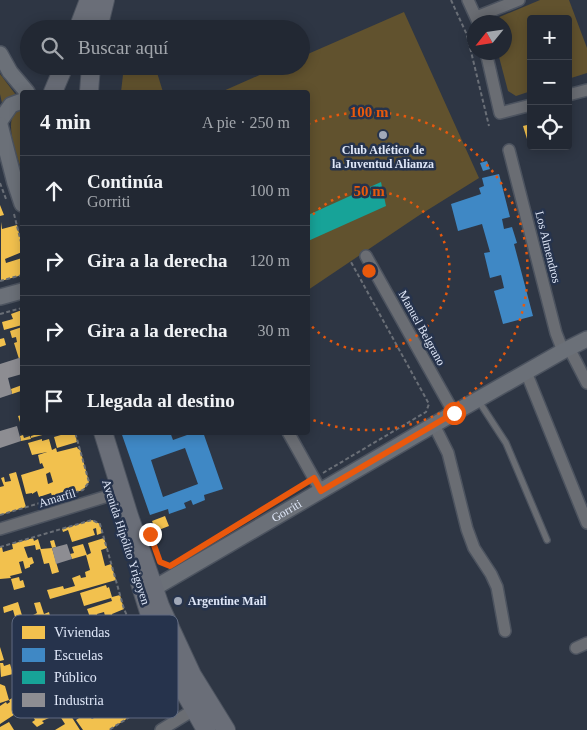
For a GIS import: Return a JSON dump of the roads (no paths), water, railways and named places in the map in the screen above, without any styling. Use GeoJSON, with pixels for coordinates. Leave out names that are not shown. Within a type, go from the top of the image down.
{"type":"FeatureCollection","features":[{"type":"Feature","properties":{"kind":"main road"},"geometry":{"type":"LineString","coordinates":[[81,20],[89,0]]}},
{"type":"Feature","properties":{"kind":"main road"},"geometry":{"type":"LineString","coordinates":[[100,20],[104,0]]}},
{"type":"Feature","properties":{"kind":"main road"},"geometry":{"type":"LineString","coordinates":[[54,90],[60,75]]}},
{"type":"Feature","properties":{"kind":"main road"},"geometry":{"type":"LineString","coordinates":[[88,90],[90,75]]}},
{"type":"Feature","properties":{"kind":"main road","name":"Avenida Hipólito Yrigoyen"},"geometry":{"type":"LineString","coordinates":[[92,435],[116,494],[149,591],[164,615]]}},
{"type":"Feature","properties":{"kind":"main road","name":"Avenida Hipólito Yrigoyen"},"geometry":{"type":"LineString","coordinates":[[104,435],[116,494]]}},
{"type":"Feature","properties":{"kind":"main road","name":"Avenida Hipólito Yrigoyen"},"geometry":{"type":"LineString","coordinates":[[149,591],[150,615]]}},
{"type":"Feature","properties":{"kind":"main road","name":"Avenida Hipólito Yrigoyen"},"geometry":{"type":"LineString","coordinates":[[178,648],[192,675],[226,730]]}},
{"type":"Feature","properties":{"kind":"main road","name":"Avenida Hipólito Yrigoyen"},"geometry":{"type":"LineString","coordinates":[[178,680],[193,710],[206,730]]}},
{"type":"Feature","properties":{"kind":"street"},"geometry":{"type":"LineString","coordinates":[[468,0],[475,15]]}},
{"type":"Feature","properties":{"kind":"street"},"geometry":{"type":"LineString","coordinates":[[488,15],[519,0]]}},
{"type":"Feature","properties":{"kind":"street"},"geometry":{"type":"LineString","coordinates":[[0,54],[10,72],[25,90]]}},
{"type":"Feature","properties":{"kind":"street"},"geometry":{"type":"LineString","coordinates":[[488,60],[500,113],[527,106]]}},
{"type":"Feature","properties":{"kind":"street"},"geometry":{"type":"LineString","coordinates":[[572,94],[587,90]]}},
{"type":"Feature","properties":{"kind":"street"},"geometry":{"type":"LineString","coordinates":[[15,207],[15,183],[0,123],[11,105],[20,102]]}},
{"type":"Feature","properties":{"kind":"street","name":"Los Almendros"},"geometry":{"type":"LineString","coordinates":[[509,150],[556,334],[587,383]]}},
{"type":"Feature","properties":{"kind":"street","name":"Manuel Belgrano"},"geometry":{"type":"LineString","coordinates":[[366,256],[454,413]]}},
{"type":"Feature","properties":{"kind":"street"},"geometry":{"type":"LineString","coordinates":[[0,298],[20,292]]}},
{"type":"Feature","properties":{"kind":"street","name":"Gorriti"},"geometry":{"type":"LineString","coordinates":[[149,591],[317,485],[434,425],[566,349],[587,340]]}},
{"type":"Feature","properties":{"kind":"street"},"geometry":{"type":"LineString","coordinates":[[526,372],[587,523]]}},
{"type":"Feature","properties":{"kind":"street"},"geometry":{"type":"LineString","coordinates":[[434,425],[448,453],[467,529],[497,587],[505,631]]}},
{"type":"Feature","properties":{"kind":"street"},"geometry":{"type":"LineString","coordinates":[[290,435],[317,485]]}},
{"type":"Feature","properties":{"kind":"street","name":"Amarfil"},"geometry":{"type":"LineString","coordinates":[[0,529],[116,494]]}},
{"type":"Feature","properties":{"kind":"street"},"geometry":{"type":"LineString","coordinates":[[576,648],[587,643]]}},
{"type":"Feature","properties":{"kind":"street"},"geometry":{"type":"LineString","coordinates":[[161,730],[208,700]]}},
{"type":"Feature","properties":{"kind":"lane"},"geometry":{"type":"LineString","coordinates":[[478,400],[506,442],[547,540]]}},
{"type":"Feature","properties":{"kind":"place","name":"Club Atlético de la Juventud Alianza"},"geometry":{"type":"Point","coordinates":[383,135]}},
{"type":"Feature","properties":{"kind":"place","name":"Argentine Mail"},"geometry":{"type":"Point","coordinates":[178,601]}}]}
